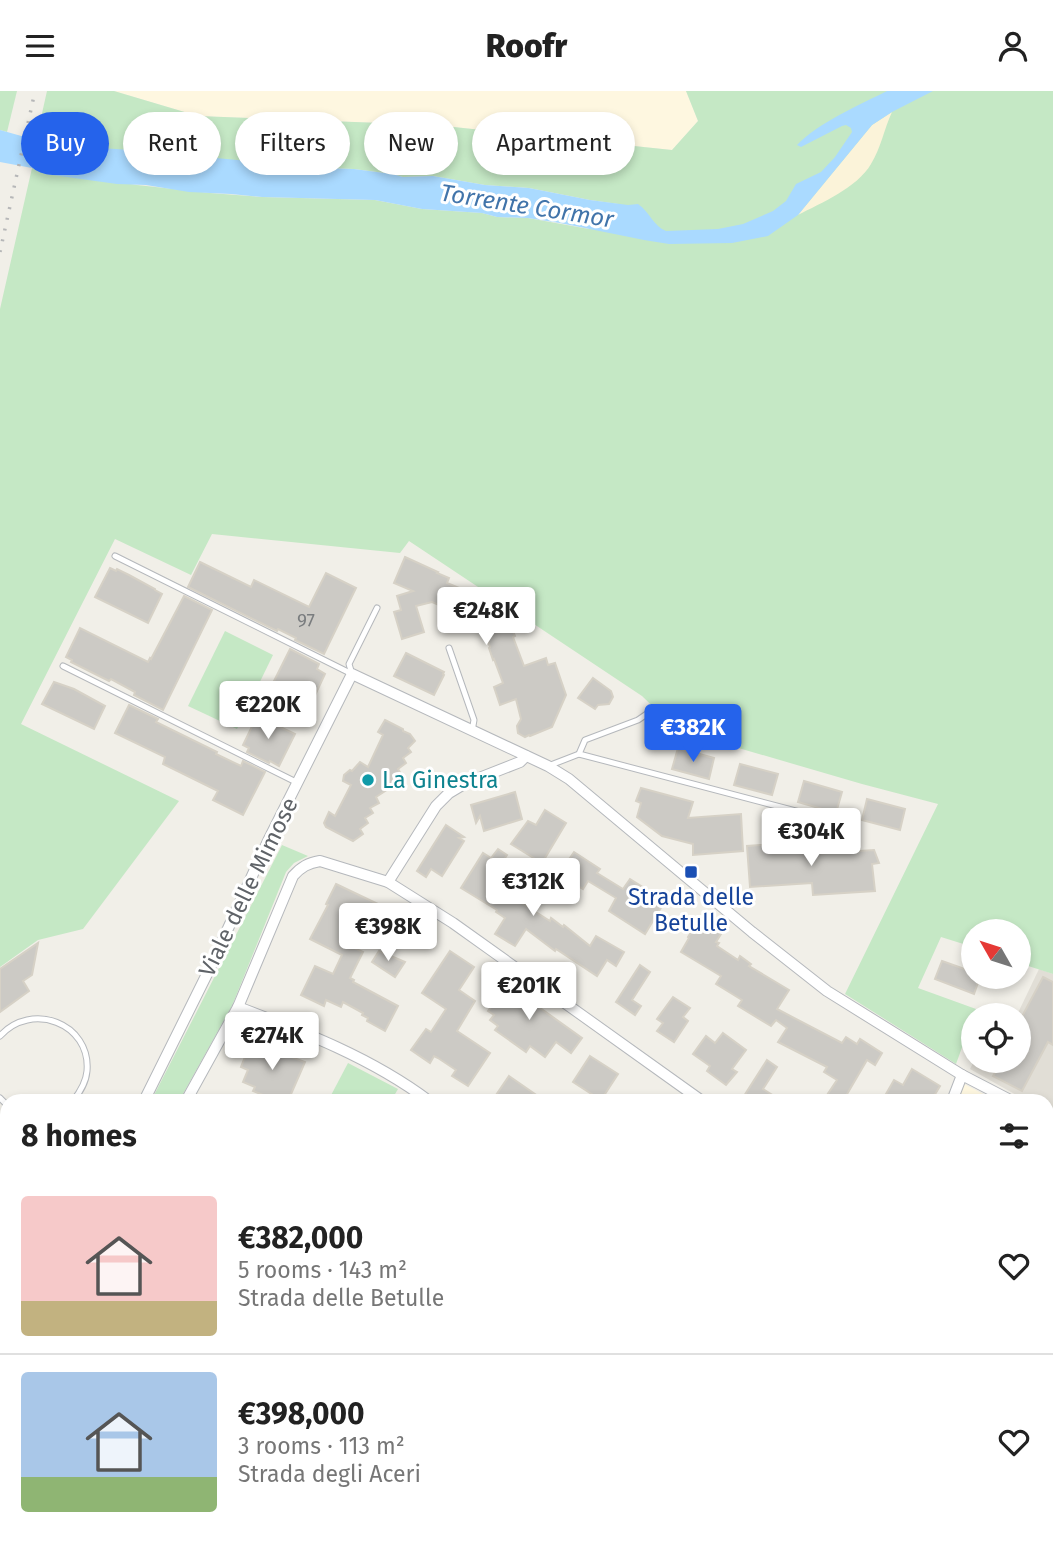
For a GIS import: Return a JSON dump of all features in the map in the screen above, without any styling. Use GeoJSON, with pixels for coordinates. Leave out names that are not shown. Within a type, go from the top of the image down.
{"type":"FeatureCollection","features":[{"type":"Feature","properties":{"kind":"street"},"geometry":{"type":"LineString","coordinates":[[352,674],[569,779],[827,991],[962,1075],[999,1094]]}},
{"type":"Feature","properties":{"kind":"street","name":"Viale delle Mimose"},"geometry":{"type":"LineString","coordinates":[[147,1094],[209,970],[268,841],[352,674]]}},
{"type":"Feature","properties":{"kind":"street"},"geometry":{"type":"LineString","coordinates":[[388,882],[436,806],[449,793],[464,784],[520,762],[526,756]]}},
{"type":"Feature","properties":{"kind":"street"},"geometry":{"type":"LineString","coordinates":[[190,1094],[238,1007],[293,876],[310,863],[320,861],[388,882],[453,923],[692,1094]]}},
{"type":"Feature","properties":{"kind":"street"},"geometry":{"type":"LineString","coordinates":[[238,1007],[331,1044],[382,1070],[418,1094]]}},
{"type":"Feature","properties":{"kind":"street"},"geometry":{"type":"LineString","coordinates":[[955,1094],[962,1075]]}},
{"type":"Feature","properties":{"kind":"lane"},"geometry":{"type":"LineString","coordinates":[[115,556],[352,674]]}},
{"type":"Feature","properties":{"kind":"lane"},"geometry":{"type":"LineString","coordinates":[[352,674],[349,664],[377,608]]}},
{"type":"Feature","properties":{"kind":"lane"},"geometry":{"type":"LineString","coordinates":[[449,648],[474,720],[472,731]]}},
{"type":"Feature","properties":{"kind":"lane"},"geometry":{"type":"LineString","coordinates":[[63,666],[298,783]]}},
{"type":"Feature","properties":{"kind":"lane"},"geometry":{"type":"LineString","coordinates":[[579,754],[585,740],[638,720],[654,709]]}},
{"type":"Feature","properties":{"kind":"lane"},"geometry":{"type":"LineString","coordinates":[[548,767],[579,754],[853,825]]}},
{"type":"Feature","properties":{"kind":"lane"},"geometry":{"type":"LineString","coordinates":[[0,1036],[6,1029],[21,1021],[37,1018],[53,1020],[68,1028],[79,1040],[85,1055],[87,1071],[78,1094]]}},
{"type":"Feature","properties":{"kind":"shaded area"},"geometry":{"type":"Polygon","coordinates":[[[114,91],[686,91],[698,121],[672,150],[635,146],[635,112],[472,112],[472,129],[458,127],[458,112],[364,112],[364,122],[350,122],[350,112],[235,112],[235,117],[221,117],[221,112],[185,112],[114,91]]]}},
{"type":"Feature","properties":{"kind":"shaded area"},"geometry":{"type":"Polygon","coordinates":[[[1039,969],[1053,974],[1053,1094],[1015,1094],[977,1073],[1031,1073],[1031,1003],[1023,1003],[1039,969]]]}},
{"type":"Feature","properties":{"kind":"shaded area"},"geometry":{"type":"Polygon","coordinates":[[[964,1084],[983,1094],[960,1094],[964,1084]]]}},
{"type":"Feature","properties":{"kind":"green space"},"geometry":{"type":"Polygon","coordinates":[[[0,91],[17,91],[7,132],[0,130],[0,91]]]}},
{"type":"Feature","properties":{"kind":"green space"},"geometry":{"type":"Polygon","coordinates":[[[47,91],[114,91],[185,112],[123,112],[123,151],[109,149],[109,112],[42,112],[47,91]]]}},
{"type":"Feature","properties":{"kind":"green space"},"geometry":{"type":"Polygon","coordinates":[[[686,91],[1053,91],[1053,974],[1031,967],[1031,919],[961,919],[961,943],[941,937],[918,988],[961,1004],[961,1050],[956,1064],[845,994],[938,804],[677,730],[642,696],[409,541],[400,553],[212,534],[191,575],[115,539],[21,724],[179,801],[83,929],[38,940],[0,967],[0,309],[30,175],[75,175],[137,185],[262,197],[375,200],[422,209],[528,218],[589,229],[618,204],[529,188],[485,185],[433,176],[396,175],[458,175],[458,127],[472,129],[472,175],[635,175],[635,146],[672,150],[698,121],[686,91]]]}},
{"type":"Feature","properties":{"kind":"green space"},"geometry":{"type":"Polygon","coordinates":[[[221,117],[235,117],[235,161],[221,160],[221,117]]]}},
{"type":"Feature","properties":{"kind":"green space"},"geometry":{"type":"Polygon","coordinates":[[[350,122],[364,122],[364,170],[350,169],[350,122]]]}},
{"type":"Feature","properties":{"kind":"green space"},"geometry":{"type":"Polygon","coordinates":[[[225,631],[273,655],[237,729],[188,706],[225,631]]]}},
{"type":"Feature","properties":{"kind":"green space"},"geometry":{"type":"Polygon","coordinates":[[[282,845],[308,856],[294,863],[286,872],[232,1006],[183,1094],[155,1094],[282,845]]]}},
{"type":"Feature","properties":{"kind":"green space"},"geometry":{"type":"Polygon","coordinates":[[[348,1063],[398,1089],[395,1094],[332,1094],[348,1063]]]}},
{"type":"Feature","properties":{"kind":"sand"},"geometry":{"type":"Polygon","coordinates":[[[892,112],[877,152],[865,173],[838,194],[798,215],[872,125],[892,112]]]}},
{"type":"Feature","properties":{"kind":"water","name":"Torrente Cormor"},"geometry":{"type":"Polygon","coordinates":[[[887,91],[933,91],[872,125],[798,215],[768,236],[732,243],[669,244],[528,218],[422,209],[375,200],[189,192],[52,175],[109,175],[109,148],[123,149],[123,175],[221,175],[221,159],[235,160],[235,175],[350,175],[350,169],[364,170],[364,175],[433,176],[485,185],[529,188],[590,200],[638,204],[666,231],[718,229],[743,224],[773,211],[786,201],[796,184],[821,172],[835,157],[852,132],[851,128],[842,126],[801,147],[797,145],[827,122],[887,91]]]}},
{"type":"Feature","properties":{"kind":"water"},"geometry":{"type":"Polygon","coordinates":[[[0,130],[21,136],[21,166],[0,162],[0,130]]]}},
{"type":"Feature","properties":{"kind":"building"},"geometry":{"type":"Polygon","coordinates":[[[405,557],[449,578],[447,583],[469,592],[466,600],[470,601],[468,605],[497,618],[504,608],[524,666],[546,658],[548,665],[555,663],[566,695],[552,727],[525,737],[518,733],[517,726],[521,719],[516,699],[500,705],[494,687],[503,683],[484,631],[475,626],[478,621],[432,602],[416,606],[424,632],[402,639],[394,612],[401,610],[397,596],[413,591],[394,583],[405,557]]]}},
{"type":"Feature","properties":{"kind":"building"},"geometry":{"type":"Polygon","coordinates":[[[200,562],[251,587],[254,580],[309,607],[326,573],[356,588],[324,654],[188,587],[200,562]]]}},
{"type":"Feature","properties":{"kind":"building"},"geometry":{"type":"Polygon","coordinates":[[[110,568],[129,575],[162,594],[148,623],[95,597],[110,568]]]}},
{"type":"Feature","properties":{"kind":"building"},"geometry":{"type":"Polygon","coordinates":[[[184,596],[212,610],[163,710],[134,695],[135,692],[71,662],[72,660],[66,657],[80,628],[148,662],[184,596]]]}},
{"type":"Feature","properties":{"kind":"building"},"geometry":{"type":"Polygon","coordinates":[[[290,649],[319,664],[317,669],[325,674],[311,704],[272,685],[290,649]]]}},
{"type":"Feature","properties":{"kind":"building"},"geometry":{"type":"Polygon","coordinates":[[[406,653],[444,672],[434,695],[394,676],[406,653]]]}},
{"type":"Feature","properties":{"kind":"building"},"geometry":{"type":"Polygon","coordinates":[[[593,678],[611,691],[613,697],[609,704],[598,705],[595,709],[578,698],[593,678]]]}},
{"type":"Feature","properties":{"kind":"building"},"geometry":{"type":"Polygon","coordinates":[[[54,682],[74,689],[105,706],[94,729],[42,704],[54,682]]]}},
{"type":"Feature","properties":{"kind":"building"},"geometry":{"type":"Polygon","coordinates":[[[129,705],[158,719],[156,722],[217,752],[216,754],[241,766],[243,761],[265,772],[243,815],[213,800],[218,791],[163,764],[165,757],[115,733],[129,705]]]}},
{"type":"Feature","properties":{"kind":"building"},"geometry":{"type":"Polygon","coordinates":[[[257,716],[295,734],[279,766],[247,752],[249,748],[243,745],[257,716]]]}},
{"type":"Feature","properties":{"kind":"building","name":"La Ginestra"},"geometry":{"type":"Polygon","coordinates":[[[385,720],[403,729],[415,741],[408,748],[411,752],[403,758],[406,763],[398,769],[401,774],[393,779],[396,784],[376,797],[379,803],[370,808],[373,813],[365,818],[368,823],[360,829],[363,834],[353,841],[326,827],[324,823],[329,812],[335,816],[351,785],[343,781],[344,775],[360,762],[368,767],[383,735],[378,732],[385,720]]]}},
{"type":"Feature","properties":{"kind":"building"},"geometry":{"type":"Polygon","coordinates":[[[678,748],[714,758],[709,779],[672,769],[678,748]]]}},
{"type":"Feature","properties":{"kind":"building"},"geometry":{"type":"Polygon","coordinates":[[[740,764],[778,774],[772,795],[734,785],[740,764]]]}},
{"type":"Feature","properties":{"kind":"building"},"geometry":{"type":"Polygon","coordinates":[[[804,781],[842,792],[836,813],[798,802],[804,781]]]}},
{"type":"Feature","properties":{"kind":"building"},"geometry":{"type":"Polygon","coordinates":[[[641,788],[693,802],[688,818],[741,814],[743,851],[693,855],[693,844],[662,836],[637,817],[641,803],[636,801],[641,788]]]}},
{"type":"Feature","properties":{"kind":"building"},"geometry":{"type":"Polygon","coordinates":[[[515,792],[522,819],[484,831],[480,816],[476,823],[471,805],[515,792]]]}},
{"type":"Feature","properties":{"kind":"building"},"geometry":{"type":"Polygon","coordinates":[[[867,799],[905,809],[900,830],[862,820],[867,799]]]}},
{"type":"Feature","properties":{"kind":"building"},"geometry":{"type":"Polygon","coordinates":[[[545,810],[566,823],[542,863],[511,844],[528,821],[536,825],[545,810]]]}},
{"type":"Feature","properties":{"kind":"building"},"geometry":{"type":"Polygon","coordinates":[[[446,825],[464,837],[459,838],[464,841],[442,876],[431,869],[426,877],[417,871],[446,825]]]}},
{"type":"Feature","properties":{"kind":"building"},"geometry":{"type":"Polygon","coordinates":[[[809,841],[810,854],[874,850],[879,863],[872,864],[875,891],[813,895],[812,883],[750,887],[747,846],[809,841]]]}},
{"type":"Feature","properties":{"kind":"building"},"geometry":{"type":"Polygon","coordinates":[[[498,849],[507,855],[501,864],[512,871],[501,890],[550,921],[551,918],[563,927],[564,925],[590,946],[596,936],[624,952],[616,966],[607,960],[597,976],[556,949],[555,951],[526,929],[515,946],[495,934],[505,918],[496,912],[497,910],[461,888],[483,853],[491,858],[498,849]]]}},
{"type":"Feature","properties":{"kind":"building"},"geometry":{"type":"Polygon","coordinates":[[[574,852],[600,869],[597,873],[623,889],[630,879],[665,901],[645,934],[609,911],[616,898],[588,881],[583,889],[559,874],[574,852]]]}},
{"type":"Feature","properties":{"kind":"building"},"geometry":{"type":"Polygon","coordinates":[[[336,884],[378,904],[369,923],[362,921],[353,940],[352,947],[363,952],[350,978],[398,1006],[385,1031],[367,1021],[368,1018],[362,1015],[363,1013],[343,1002],[341,1007],[326,1000],[324,1006],[301,995],[315,966],[333,974],[342,955],[310,939],[336,884]]]}},
{"type":"Feature","properties":{"kind":"building"},"geometry":{"type":"Polygon","coordinates":[[[697,919],[721,934],[716,942],[719,943],[717,946],[738,960],[740,956],[751,964],[749,966],[789,990],[777,1009],[842,1043],[846,1037],[857,1044],[860,1039],[882,1053],[875,1065],[867,1060],[847,1094],[828,1094],[837,1080],[824,1072],[827,1067],[778,1042],[787,1028],[776,1020],[771,1026],[738,1006],[742,1000],[716,984],[721,976],[681,952],[689,938],[689,932],[697,919]]]}},
{"type":"Feature","properties":{"kind":"building"},"geometry":{"type":"Polygon","coordinates":[[[399,922],[421,936],[414,947],[391,935],[399,922]]]}},
{"type":"Feature","properties":{"kind":"building"},"geometry":{"type":"Polygon","coordinates":[[[38,943],[32,975],[23,981],[29,991],[0,1012],[0,969],[38,943]]]}},
{"type":"Feature","properties":{"kind":"building"},"geometry":{"type":"Polygon","coordinates":[[[379,951],[405,962],[395,977],[372,962],[379,951]]]}},
{"type":"Feature","properties":{"kind":"building"},"geometry":{"type":"Polygon","coordinates":[[[450,951],[474,967],[459,990],[475,1001],[457,1031],[490,1053],[468,1086],[452,1076],[456,1070],[438,1058],[434,1056],[430,1063],[411,1050],[426,1029],[431,1032],[446,1009],[422,993],[450,951]]]}},
{"type":"Feature","properties":{"kind":"building"},"geometry":{"type":"Polygon","coordinates":[[[942,961],[961,968],[961,989],[935,979],[942,961]]]}},
{"type":"Feature","properties":{"kind":"building"},"geometry":{"type":"Polygon","coordinates":[[[640,965],[650,972],[632,1000],[641,1006],[635,1015],[616,1002],[640,965]]]}},
{"type":"Feature","properties":{"kind":"building"},"geometry":{"type":"Polygon","coordinates":[[[1043,977],[1053,982],[1053,1045],[1048,1042],[1022,1091],[993,1076],[995,1073],[1031,1073],[1029,1003],[1043,977]]]}},
{"type":"Feature","properties":{"kind":"building"},"geometry":{"type":"Polygon","coordinates":[[[506,979],[538,1002],[536,1005],[582,1038],[571,1053],[556,1042],[545,1057],[530,1046],[526,1052],[495,1030],[498,1026],[490,1020],[494,1015],[488,1011],[501,993],[497,990],[506,979]]]}},
{"type":"Feature","properties":{"kind":"building"},"geometry":{"type":"Polygon","coordinates":[[[961,989],[976,989],[974,994],[961,989]]]}},
{"type":"Feature","properties":{"kind":"building"},"geometry":{"type":"Polygon","coordinates":[[[673,997],[690,1008],[683,1017],[688,1021],[674,1042],[657,1031],[663,1023],[657,1019],[673,997]]]}},
{"type":"Feature","properties":{"kind":"building"},"geometry":{"type":"Polygon","coordinates":[[[723,1033],[746,1050],[732,1069],[737,1072],[726,1085],[707,1071],[710,1066],[693,1054],[706,1036],[715,1043],[723,1033]]]}},
{"type":"Feature","properties":{"kind":"building"},"geometry":{"type":"Polygon","coordinates":[[[262,1040],[277,1046],[275,1051],[305,1062],[291,1094],[260,1094],[253,1091],[255,1087],[243,1082],[248,1070],[241,1067],[248,1049],[257,1052],[262,1040]]]}},
{"type":"Feature","properties":{"kind":"building"},"geometry":{"type":"Polygon","coordinates":[[[590,1056],[618,1074],[605,1094],[592,1094],[573,1082],[590,1056]]]}},
{"type":"Feature","properties":{"kind":"building"},"geometry":{"type":"Polygon","coordinates":[[[767,1060],[777,1067],[763,1089],[771,1094],[745,1094],[767,1060]]]}},
{"type":"Feature","properties":{"kind":"building"},"geometry":{"type":"Polygon","coordinates":[[[912,1069],[940,1086],[935,1094],[886,1094],[894,1080],[903,1085],[912,1069]]]}},
{"type":"Feature","properties":{"kind":"building"},"geometry":{"type":"Polygon","coordinates":[[[509,1076],[535,1094],[497,1094],[509,1076]]]}},
{"type":"Feature","properties":{"kind":"railway"},"geometry":{"type":"LineString","coordinates":[[0,252],[35,91]]}},
{"type":"Feature","properties":{"kind":"place","name":"La Ginestra"},"geometry":{"type":"Point","coordinates":[368,780]}},
{"type":"Feature","properties":{"kind":"place","name":"Strada delle Betulle"},"geometry":{"type":"Point","coordinates":[691,872]}}]}
